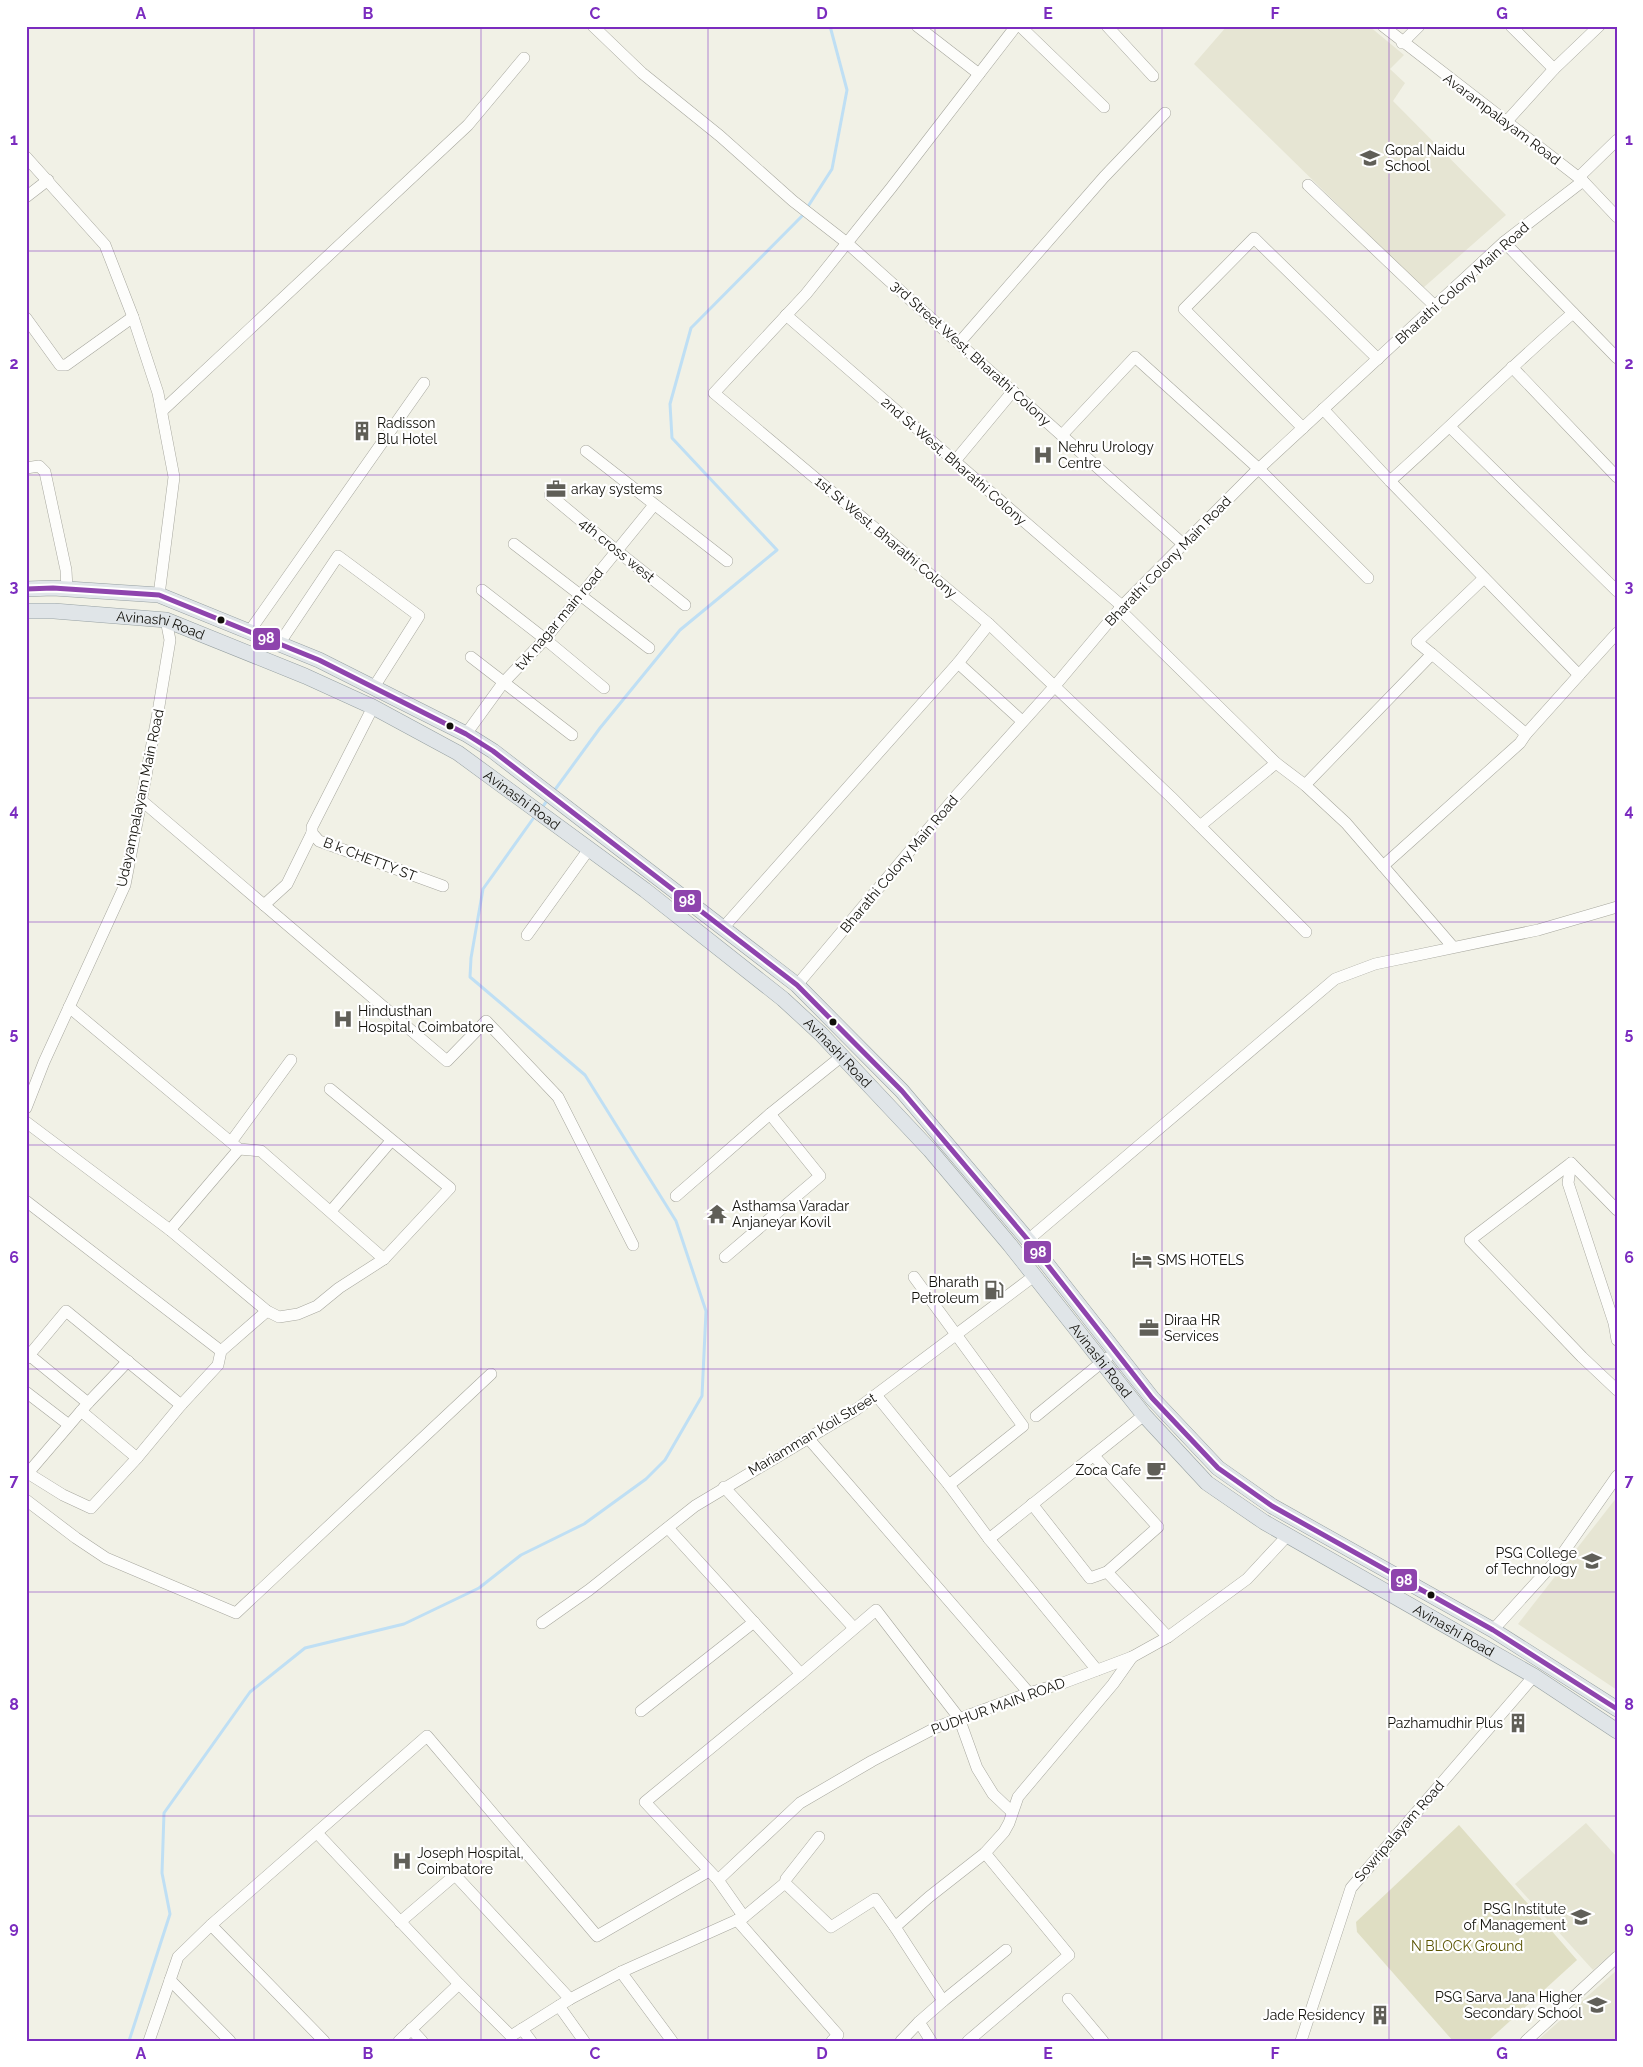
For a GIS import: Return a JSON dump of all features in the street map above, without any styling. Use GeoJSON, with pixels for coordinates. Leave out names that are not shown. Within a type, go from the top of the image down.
{"type":"FeatureCollection","features":[{"type":"Feature","properties":{"kind":"main road","name":"Avinashi Road"},"geometry":{"type":"LineString","coordinates":[[26,589],[67,589],[159,595],[318,660],[466,734],[494,751],[797,985],[902,1091],[1028,1240],[1140,1383],[1218,1468],[1272,1506],[1493,1630],[1617,1709]]}},
{"type":"Feature","properties":{"kind":"main road","name":"Avinashi Road"},"geometry":{"type":"LineString","coordinates":[[26,611],[54,611],[166,620],[296,672],[373,707],[458,753],[646,890],[783,999],[821,1034],[930,1150],[1010,1244],[1144,1415],[1207,1483],[1264,1522],[1534,1676],[1617,1731]]}},
{"type":"Feature","properties":{"kind":"main road"},"geometry":{"type":"LineString","coordinates":[[1128,1395],[1140,1383]]}},
{"type":"Feature","properties":{"kind":"street","name":"3rd Street West, Bharathi Colony"},"geometry":{"type":"LineString","coordinates":[[593,26],[642,72],[720,136],[793,201],[847,242],[1183,544]]}},
{"type":"Feature","properties":{"kind":"street"},"geometry":{"type":"LineString","coordinates":[[917,26],[979,74]]}},
{"type":"Feature","properties":{"kind":"street"},"geometry":{"type":"LineString","coordinates":[[786,315],[847,242],[1016,26]]}},
{"type":"Feature","properties":{"kind":"street"},"geometry":{"type":"LineString","coordinates":[[1020,26],[1104,108]]}},
{"type":"Feature","properties":{"kind":"street"},"geometry":{"type":"LineString","coordinates":[[1107,26],[1153,76]]}},
{"type":"Feature","properties":{"kind":"street","name":"Avarampalayam Road"},"geometry":{"type":"LineString","coordinates":[[1383,26],[1402,43],[1581,179],[1617,217]]}},
{"type":"Feature","properties":{"kind":"street"},"geometry":{"type":"LineString","coordinates":[[1402,43],[1419,26]]}},
{"type":"Feature","properties":{"kind":"street"},"geometry":{"type":"LineString","coordinates":[[1511,26],[1554,68]]}},
{"type":"Feature","properties":{"kind":"street"},"geometry":{"type":"LineString","coordinates":[[1507,121],[1592,28]]}},
{"type":"Feature","properties":{"kind":"street"},"geometry":{"type":"LineString","coordinates":[[163,410],[468,125],[524,58]]}},
{"type":"Feature","properties":{"kind":"street"},"geometry":{"type":"LineString","coordinates":[[959,343],[1104,177],[1165,113]]}},
{"type":"Feature","properties":{"kind":"street","name":"Bharathi Colony Main Road"},"geometry":{"type":"LineString","coordinates":[[797,985],[961,790],[1054,687],[1120,608],[1258,468],[1504,242],[1581,179],[1617,140]]}},
{"type":"Feature","properties":{"kind":"street"},"geometry":{"type":"LineString","coordinates":[[26,157],[105,245],[133,317],[163,410],[174,477],[159,595]]}},
{"type":"Feature","properties":{"kind":"street"},"geometry":{"type":"LineString","coordinates":[[26,197],[48,180]]}},
{"type":"Feature","properties":{"kind":"street"},"geometry":{"type":"LineString","coordinates":[[1308,185],[1436,306]]}},
{"type":"Feature","properties":{"kind":"street"},"geometry":{"type":"LineString","coordinates":[[1303,428],[1184,309],[1254,238],[1378,359]]}},
{"type":"Feature","properties":{"kind":"street"},"geometry":{"type":"LineString","coordinates":[[1504,242],[1617,358]]}},
{"type":"Feature","properties":{"kind":"street"},"geometry":{"type":"LineString","coordinates":[[1390,481],[1572,312]]}},
{"type":"Feature","properties":{"kind":"street","name":"1st St West, Bharathi Colony"},"geometry":{"type":"LineString","coordinates":[[786,315],[714,393],[990,624],[1200,826],[1306,932]]}},
{"type":"Feature","properties":{"kind":"street","name":"2nd St West, Bharathi Colony"},"geometry":{"type":"LineString","coordinates":[[786,315],[955,461],[1120,608],[1276,763],[1305,785],[1346,823],[1453,947]]}},
{"type":"Feature","properties":{"kind":"street"},"geometry":{"type":"LineString","coordinates":[[26,318],[60,364],[66,365],[133,317]]}},
{"type":"Feature","properties":{"kind":"street"},"geometry":{"type":"LineString","coordinates":[[1062,435],[1135,357],[1258,468],[1368,578]]}},
{"type":"Feature","properties":{"kind":"street"},"geometry":{"type":"LineString","coordinates":[[1512,366],[1617,477]]}},
{"type":"Feature","properties":{"kind":"street"},"geometry":{"type":"LineString","coordinates":[[249,632],[424,383]]}},
{"type":"Feature","properties":{"kind":"street"},"geometry":{"type":"LineString","coordinates":[[955,461],[1013,391]]}},
{"type":"Feature","properties":{"kind":"street"},"geometry":{"type":"LineString","coordinates":[[1323,409],[1578,675]]}},
{"type":"Feature","properties":{"kind":"street"},"geometry":{"type":"LineString","coordinates":[[1450,427],[1617,591]]}},
{"type":"Feature","properties":{"kind":"street"},"geometry":{"type":"LineString","coordinates":[[586,451],[727,561]]}},
{"type":"Feature","properties":{"kind":"street"},"geometry":{"type":"LineString","coordinates":[[26,468],[39,466],[45,472],[66,570],[67,589]]}},
{"type":"Feature","properties":{"kind":"street","name":"4th cross west"},"geometry":{"type":"LineString","coordinates":[[550,495],[685,604]]}},
{"type":"Feature","properties":{"kind":"street","name":"tvk nagar main road"},"geometry":{"type":"LineString","coordinates":[[466,734],[503,683],[545,639],[654,505]]}},
{"type":"Feature","properties":{"kind":"street"},"geometry":{"type":"LineString","coordinates":[[514,544],[649,648]]}},
{"type":"Feature","properties":{"kind":"street"},"geometry":{"type":"LineString","coordinates":[[278,644],[338,556],[419,616],[374,687]]}},
{"type":"Feature","properties":{"kind":"street"},"geometry":{"type":"LineString","coordinates":[[1484,578],[1417,642],[1526,734]]}},
{"type":"Feature","properties":{"kind":"street"},"geometry":{"type":"LineString","coordinates":[[482,590],[604,688]]}},
{"type":"Feature","properties":{"kind":"street","name":"Udayampalayam Main Road"},"geometry":{"type":"LineString","coordinates":[[26,1108],[44,1062],[125,885],[170,640],[166,620]]}},
{"type":"Feature","properties":{"kind":"street"},"geometry":{"type":"LineString","coordinates":[[723,928],[958,663],[990,624]]}},
{"type":"Feature","properties":{"kind":"street"},"geometry":{"type":"LineString","coordinates":[[1383,866],[1520,743],[1578,675],[1616,635]]}},
{"type":"Feature","properties":{"kind":"street"},"geometry":{"type":"LineString","coordinates":[[1305,785],[1432,654]]}},
{"type":"Feature","properties":{"kind":"street"},"geometry":{"type":"LineString","coordinates":[[471,657],[572,735]]}},
{"type":"Feature","properties":{"kind":"street"},"geometry":{"type":"LineString","coordinates":[[958,663],[1022,722]]}},
{"type":"Feature","properties":{"kind":"street","name":"B k CHETTY ST"},"geometry":{"type":"LineString","coordinates":[[373,707],[312,827],[312,833],[319,841],[443,886]]}},
{"type":"Feature","properties":{"kind":"street"},"geometry":{"type":"LineString","coordinates":[[1200,826],[1276,763]]}},
{"type":"Feature","properties":{"kind":"street"},"geometry":{"type":"LineString","coordinates":[[141,800],[447,1061],[486,1021],[558,1097],[633,1246]]}},
{"type":"Feature","properties":{"kind":"street"},"geometry":{"type":"LineString","coordinates":[[264,905],[287,884],[312,833]]}},
{"type":"Feature","properties":{"kind":"street"},"geometry":{"type":"LineString","coordinates":[[527,935],[588,849]]}},
{"type":"Feature","properties":{"kind":"street"},"geometry":{"type":"LineString","coordinates":[[1028,1240],[1335,979],[1375,964],[1538,930],[1617,907]]}},
{"type":"Feature","properties":{"kind":"street"},"geometry":{"type":"LineString","coordinates":[[69,1007],[235,1145],[261,1151],[384,1259]]}},
{"type":"Feature","properties":{"kind":"street"},"geometry":{"type":"LineString","coordinates":[[676,1196],[770,1114],[842,1056]]}},
{"type":"Feature","properties":{"kind":"street"},"geometry":{"type":"LineString","coordinates":[[170,1230],[235,1145],[291,1060]]}},
{"type":"Feature","properties":{"kind":"street"},"geometry":{"type":"LineString","coordinates":[[26,1122],[170,1230],[267,1311],[280,1316],[298,1314],[317,1306],[339,1288],[384,1259],[450,1188],[330,1089]]}},
{"type":"Feature","properties":{"kind":"street"},"geometry":{"type":"LineString","coordinates":[[725,1258],[820,1176],[770,1114]]}},
{"type":"Feature","properties":{"kind":"street"},"geometry":{"type":"LineString","coordinates":[[331,1211],[391,1141]]}},
{"type":"Feature","properties":{"kind":"street"},"geometry":{"type":"LineString","coordinates":[[1571,1163],[1617,1210]]}},
{"type":"Feature","properties":{"kind":"street"},"geometry":{"type":"LineString","coordinates":[[1571,1163],[1568,1183],[1614,1323],[1617,1340]]}},
{"type":"Feature","properties":{"kind":"street"},"geometry":{"type":"LineString","coordinates":[[1571,1163],[1470,1240],[1582,1357],[1617,1390]]}},
{"type":"Feature","properties":{"kind":"street"},"geometry":{"type":"LineString","coordinates":[[26,1201],[220,1351]]}},
{"type":"Feature","properties":{"kind":"street","name":"Mariamman Koil Street"},"geometry":{"type":"LineString","coordinates":[[542,1622],[589,1590],[695,1506],[858,1409],[1034,1276]]}},
{"type":"Feature","properties":{"kind":"street"},"geometry":{"type":"LineString","coordinates":[[914,1277],[1023,1426],[949,1485]]}},
{"type":"Feature","properties":{"kind":"street"},"geometry":{"type":"LineString","coordinates":[[138,1458],[28,1357],[66,1311],[180,1405]]}},
{"type":"Feature","properties":{"kind":"street"},"geometry":{"type":"LineString","coordinates":[[128,1361],[84,1407],[27,1472],[63,1495],[91,1508],[138,1458],[180,1405],[218,1364],[220,1351],[267,1311]]}},
{"type":"Feature","properties":{"kind":"street"},"geometry":{"type":"LineString","coordinates":[[1036,1416],[1102,1363],[1115,1350]]}},
{"type":"Feature","properties":{"kind":"street"},"geometry":{"type":"LineString","coordinates":[[26,1500],[106,1558],[236,1613],[491,1374]]}},
{"type":"Feature","properties":{"kind":"street"},"geometry":{"type":"LineString","coordinates":[[26,1392],[69,1425]]}},
{"type":"Feature","properties":{"kind":"street"},"geometry":{"type":"LineString","coordinates":[[876,1395],[1096,1670]]}},
{"type":"Feature","properties":{"kind":"street"},"geometry":{"type":"LineString","coordinates":[[990,1539],[1144,1415]]}},
{"type":"Feature","properties":{"kind":"street"},"geometry":{"type":"LineString","coordinates":[[808,1438],[1029,1693]]}},
{"type":"Feature","properties":{"kind":"street"},"geometry":{"type":"LineString","coordinates":[[1032,1504],[1090,1578],[1107,1572],[1158,1527],[1094,1456]]}},
{"type":"Feature","properties":{"kind":"street"},"geometry":{"type":"LineString","coordinates":[[1493,1630],[1563,1553],[1617,1476]]}},
{"type":"Feature","properties":{"kind":"street"},"geometry":{"type":"LineString","coordinates":[[724,1487],[854,1628]]}},
{"type":"Feature","properties":{"kind":"street","name":"PUDHUR MAIN ROAD"},"geometry":{"type":"LineString","coordinates":[[317,1833],[427,1736],[597,1936],[714,1876],[800,1803],[937,1726],[1132,1657],[1168,1637],[1247,1579],[1285,1534],[1290,1516]]}},
{"type":"Feature","properties":{"kind":"street"},"geometry":{"type":"LineString","coordinates":[[668,1528],[801,1674]]}},
{"type":"Feature","properties":{"kind":"street"},"geometry":{"type":"LineString","coordinates":[[1107,1572],[1168,1637]]}},
{"type":"Feature","properties":{"kind":"street"},"geometry":{"type":"LineString","coordinates":[[838,2039],[740,1918],[714,1876],[645,1802],[876,1610],[959,1718],[976,1768],[993,1794],[1012,1812]]}},
{"type":"Feature","properties":{"kind":"street"},"geometry":{"type":"LineString","coordinates":[[641,1711],[754,1622]]}},
{"type":"Feature","properties":{"kind":"street"},"geometry":{"type":"LineString","coordinates":[[895,1927],[985,1852],[1004,1832],[1018,1797],[1113,1684],[1132,1657]]}},
{"type":"Feature","properties":{"kind":"street","name":"Sowripalayam Road"},"geometry":{"type":"LineString","coordinates":[[1301,2041],[1351,1888],[1534,1676]]}},
{"type":"Feature","properties":{"kind":"street"},"geometry":{"type":"LineString","coordinates":[[149,2041],[178,1957],[211,1925],[317,1833],[459,1984],[511,2036],[570,1999],[621,1972],[740,1918],[785,1883],[819,1837]]}},
{"type":"Feature","properties":{"kind":"street"},"geometry":{"type":"LineString","coordinates":[[968,2041],[1069,1955],[985,1852]]}},
{"type":"Feature","properties":{"kind":"street"},"geometry":{"type":"LineString","coordinates":[[400,1922],[455,1875],[570,1999]]}},
{"type":"Feature","properties":{"kind":"street"},"geometry":{"type":"LineString","coordinates":[[785,1883],[831,1927],[875,1898],[943,2001]]}},
{"type":"Feature","properties":{"kind":"street"},"geometry":{"type":"LineString","coordinates":[[211,1925],[324,2041]]}},
{"type":"Feature","properties":{"kind":"street"},"geometry":{"type":"LineString","coordinates":[[901,2041],[943,2001],[1006,1950]]}},
{"type":"Feature","properties":{"kind":"street"},"geometry":{"type":"LineString","coordinates":[[1526,2041],[1617,1957]]}},
{"type":"Feature","properties":{"kind":"street"},"geometry":{"type":"LineString","coordinates":[[621,1972],[672,2041]]}},
{"type":"Feature","properties":{"kind":"street"},"geometry":{"type":"LineString","coordinates":[[170,1980],[230,2041]]}},
{"type":"Feature","properties":{"kind":"street"},"geometry":{"type":"LineString","coordinates":[[399,2041],[459,1984]]}},
{"type":"Feature","properties":{"kind":"street"},"geometry":{"type":"LineString","coordinates":[[1068,1999],[1103,2041]]}},
{"type":"Feature","properties":{"kind":"street"},"geometry":{"type":"LineString","coordinates":[[559,2006],[584,2041]]}},
{"type":"Feature","properties":{"kind":"street"},"geometry":{"type":"LineString","coordinates":[[919,2022],[931,2041]]}},
{"type":"Feature","properties":{"kind":"street"},"geometry":{"type":"LineString","coordinates":[[411,2029],[422,2041]]}},
{"type":"Feature","properties":{"kind":"street"},"geometry":{"type":"LineString","coordinates":[[522,2029],[531,2041]]}},
{"type":"Feature","properties":{"kind":"shaded area","name":"Gopal Naidu School"},"geometry":{"type":"Polygon","coordinates":[[[1227,26],[1369,26],[1404,55],[1390,69],[1405,83],[1393,101],[1506,215],[1423,288],[1194,64],[1227,26]]]}},
{"type":"Feature","properties":{"kind":"shaded area","name":"PSG College of Technology"},"geometry":{"type":"Polygon","coordinates":[[[1617,1497],[1617,1690],[1518,1624],[1617,1497]]]}},
{"type":"Feature","properties":{"kind":"shaded area","name":"PSG Institute of Management"},"geometry":{"type":"Polygon","coordinates":[[[1586,1823],[1617,1857],[1617,1949],[1593,1970],[1515,1884],[1586,1823]]]}},
{"type":"Feature","properties":{"kind":"shaded area","name":"PSG Sarva Jana Higher Secondary School"},"geometry":{"type":"Polygon","coordinates":[[[1617,1970],[1617,2041],[1537,2041],[1617,1970]]]}},
{"type":"Feature","properties":{"kind":"green space","name":"N BLOCK Ground"},"geometry":{"type":"Polygon","coordinates":[[[1459,1825],[1577,1960],[1488,2041],[1453,2041],[1357,1932],[1356,1922],[1459,1825]]]}},
{"type":"Feature","properties":{"kind":"waterway"},"geometry":{"type":"LineString","coordinates":[[807,208],[832,169],[847,90],[830,26]]}},
{"type":"Feature","properties":{"kind":"waterway"},"geometry":{"type":"LineString","coordinates":[[554,791],[600,728],[680,630],[777,550],[672,438],[670,404],[691,328],[804,214]]}},
{"type":"Feature","properties":{"kind":"waterway"},"geometry":{"type":"LineString","coordinates":[[541,809],[549,798]]}},
{"type":"Feature","properties":{"kind":"waterway"},"geometry":{"type":"LineString","coordinates":[[129,2041],[170,1914],[162,1873],[164,1813],[250,1692],[305,1648],[404,1624],[479,1588],[521,1555],[584,1524],[646,1479],[665,1460],[702,1396],[706,1311],[676,1221],[585,1075],[470,977],[471,958],[483,889],[535,816]]}},
{"type":"Feature","properties":{"kind":"transit line","name":"98"},"geometry":{"type":"LineString","coordinates":[[26,589],[53,588],[159,595],[319,660],[466,734],[493,751],[797,985],[902,1091],[1028,1240],[1152,1398],[1218,1468],[1272,1506],[1493,1630],[1617,1709]]}},
{"type":"Feature","properties":{"kind":"place","name":"Gopal Naidu School"},"geometry":{"type":"Point","coordinates":[1370,158]}},
{"type":"Feature","properties":{"kind":"place","name":"Radisson Blu Hotel"},"geometry":{"type":"Point","coordinates":[362,431]}},
{"type":"Feature","properties":{"kind":"place","name":"Nehru Urology Centre"},"geometry":{"type":"Point","coordinates":[1043,455]}},
{"type":"Feature","properties":{"kind":"place","name":"arkay systems"},"geometry":{"type":"Point","coordinates":[556,489]}},
{"type":"Feature","properties":{"kind":"place","name":"Hindusthan Hospital, Coimbatore"},"geometry":{"type":"Point","coordinates":[343,1019]}},
{"type":"Feature","properties":{"kind":"place","name":"Asthamsa Varadar Anjaneyar Kovil"},"geometry":{"type":"Point","coordinates":[717,1214]}},
{"type":"Feature","properties":{"kind":"place","name":"SMS HOTELS"},"geometry":{"type":"Point","coordinates":[1142,1260]}},
{"type":"Feature","properties":{"kind":"place","name":"Bharath Petroleum"},"geometry":{"type":"Point","coordinates":[994,1290]}},
{"type":"Feature","properties":{"kind":"place","name":"Diraa HR Services"},"geometry":{"type":"Point","coordinates":[1149,1328]}},
{"type":"Feature","properties":{"kind":"place","name":"Zoca Cafe"},"geometry":{"type":"Point","coordinates":[1156,1470]}},
{"type":"Feature","properties":{"kind":"place","name":"PSG College of Technology"},"geometry":{"type":"Point","coordinates":[1592,1561]}},
{"type":"Feature","properties":{"kind":"place","name":"Pazhamudhir Plus"},"geometry":{"type":"Point","coordinates":[1518,1723]}},
{"type":"Feature","properties":{"kind":"place","name":"Joseph Hospital, Coimbatore"},"geometry":{"type":"Point","coordinates":[402,1861]}},
{"type":"Feature","properties":{"kind":"place","name":"PSG Institute of Management"},"geometry":{"type":"Point","coordinates":[1581,1917]}},
{"type":"Feature","properties":{"kind":"place","name":"PSG Sarva Jana Higher Secondary School"},"geometry":{"type":"Point","coordinates":[1597,2005]}},
{"type":"Feature","properties":{"kind":"place","name":"Jade Residency"},"geometry":{"type":"Point","coordinates":[1380,2015]}}]}
